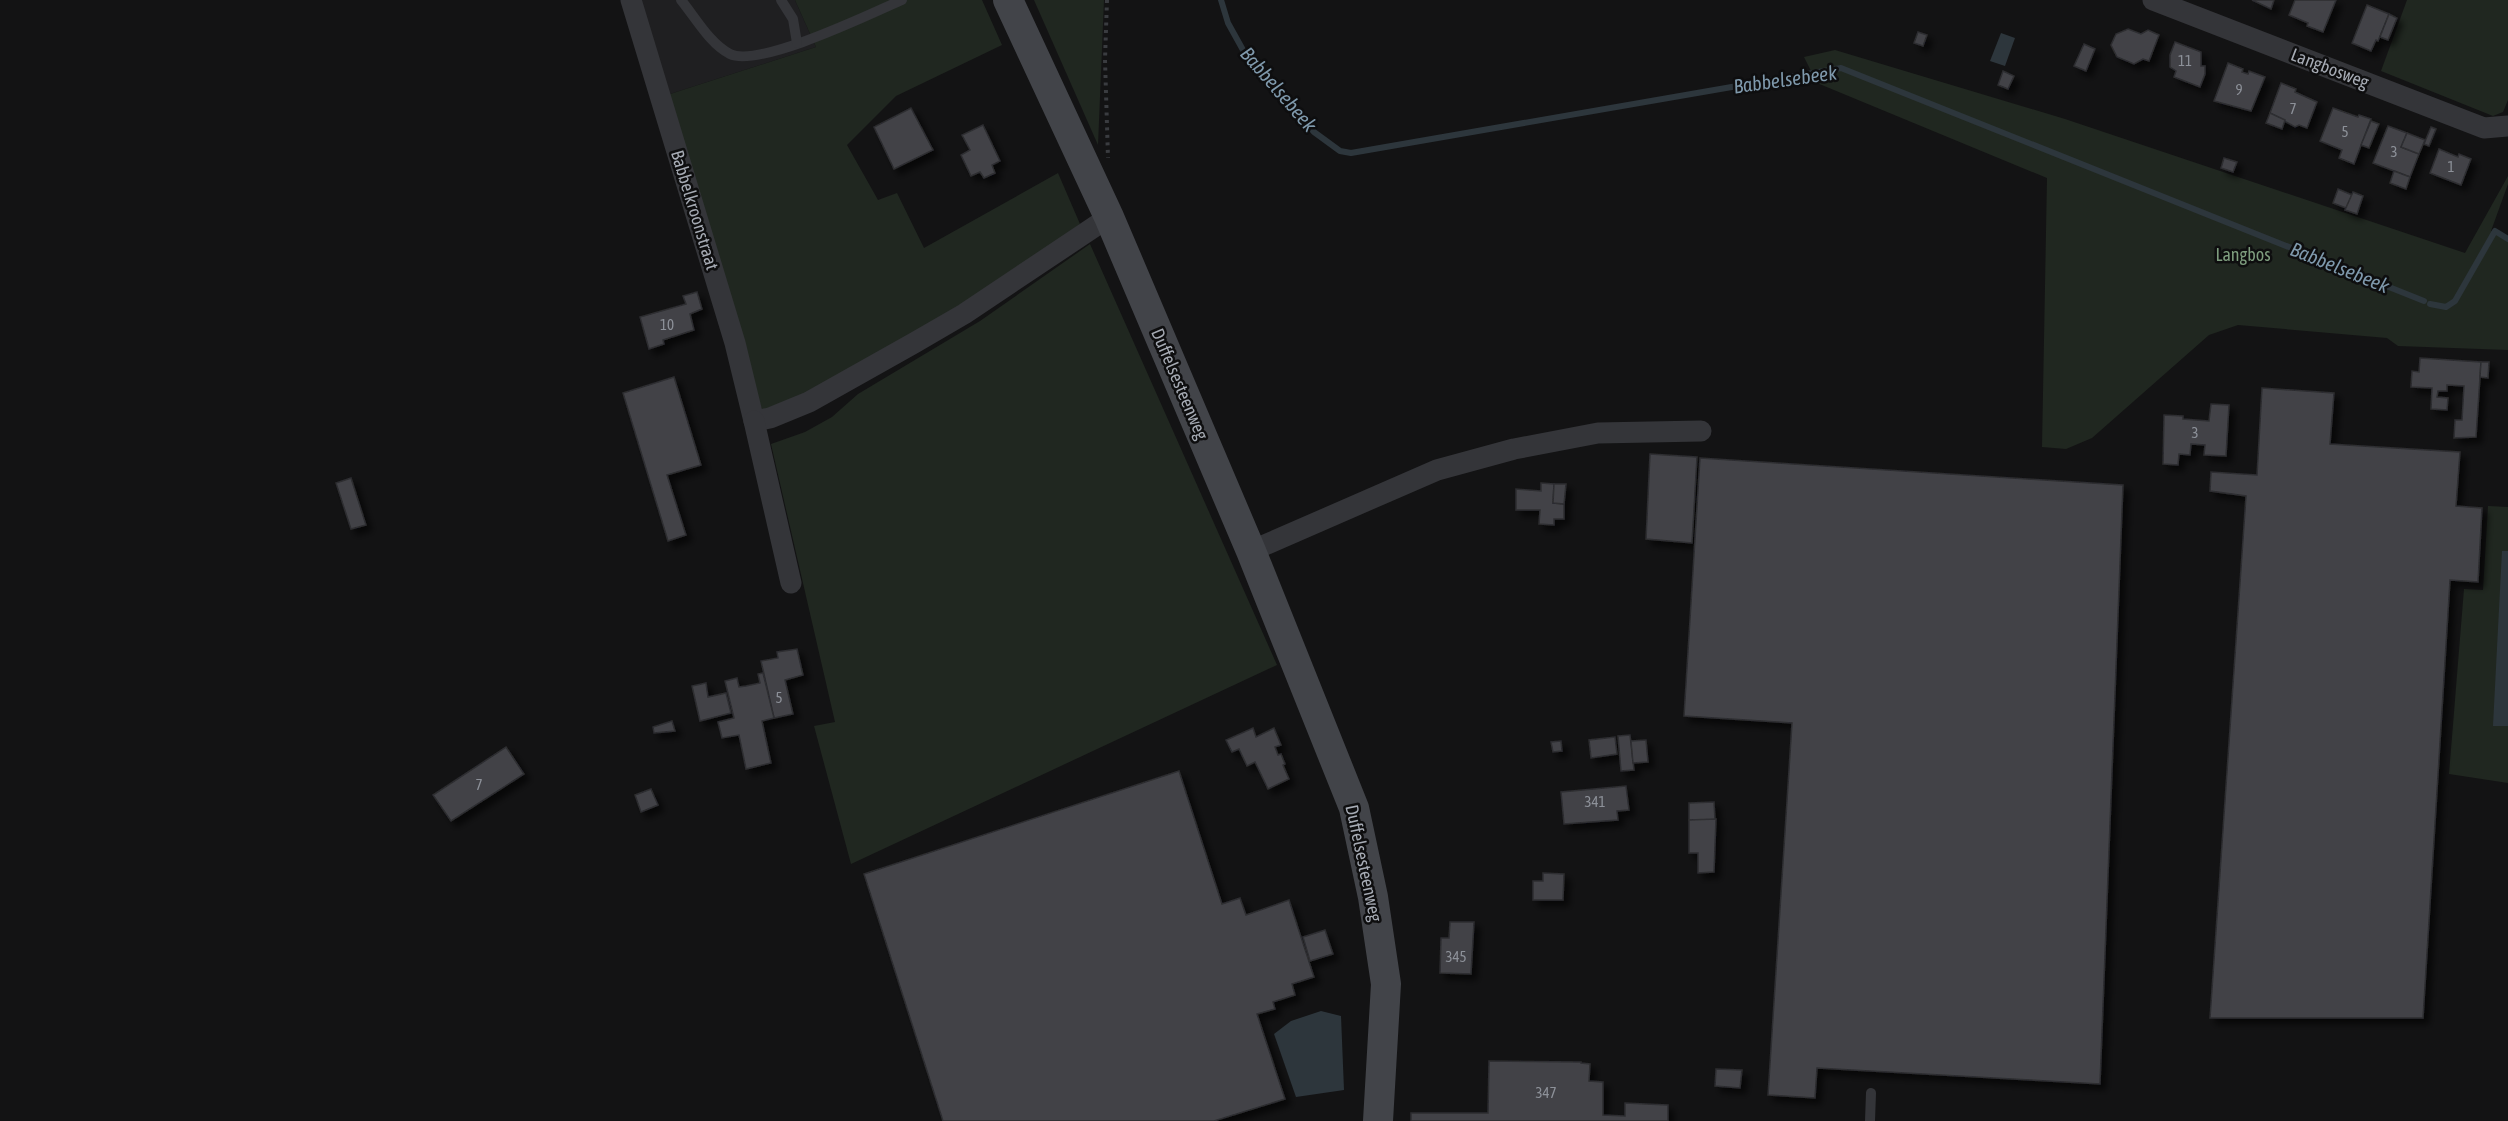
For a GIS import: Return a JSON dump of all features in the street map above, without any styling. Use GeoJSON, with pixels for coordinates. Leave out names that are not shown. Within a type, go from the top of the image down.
{"type":"FeatureCollection","features":[{"type":"Feature","properties":{"kind":"street","name":"Babbelkroonstraat"},"geometry":{"type":"LineString","coordinates":[[631,0],[735,344],[791,583]]}},
{"type":"Feature","properties":{"kind":"street","name":"Duffelsesteenweg"},"geometry":{"type":"LineString","coordinates":[[1008,0],[1109,217],[1251,551],[1354,808],[1373,897],[1386,984],[1378,1121]]}},
{"type":"Feature","properties":{"kind":"street","name":"Langbosweg"},"geometry":{"type":"LineString","coordinates":[[2153,0],[2484,128],[2508,126]]}},
{"type":"Feature","properties":{"kind":"street"},"geometry":{"type":"LineString","coordinates":[[754,422],[809,402],[914,343],[992,296],[1109,217]]}},
{"type":"Feature","properties":{"kind":"street"},"geometry":{"type":"LineString","coordinates":[[1251,551],[1437,470],[1514,449],[1598,433],[1701,431]]}},
{"type":"Feature","properties":{"kind":"lane"},"geometry":{"type":"LineString","coordinates":[[681,0],[720,47],[732,55],[747,58],[797,43],[902,0]]}},
{"type":"Feature","properties":{"kind":"lane"},"geometry":{"type":"LineString","coordinates":[[780,0],[794,19],[797,43]]}},
{"type":"Feature","properties":{"kind":"lane"},"geometry":{"type":"LineString","coordinates":[[1870,1121],[1871,1093]]}},
{"type":"Feature","properties":{"kind":"path"},"geometry":{"type":"LineString","coordinates":[[1107,0],[1105,60],[1108,161]]}},
{"type":"Feature","properties":{"kind":"shaded area"},"geometry":{"type":"Polygon","coordinates":[[[638,0],[795,0],[816,47],[667,95],[638,0]]]}},
{"type":"Feature","properties":{"kind":"shaded area"},"geometry":{"type":"Polygon","coordinates":[[[2001,33],[2015,38],[2005,66],[1990,61],[2001,33]]]}},
{"type":"Feature","properties":{"kind":"shaded area"},"geometry":{"type":"Polygon","coordinates":[[[2502,551],[2508,551],[2508,726],[2493,726],[2502,551]]]}},
{"type":"Feature","properties":{"kind":"shaded area"},"geometry":{"type":"Polygon","coordinates":[[[1321,1011],[1341,1016],[1344,1090],[1296,1097],[1274,1034],[1291,1021],[1321,1011]]]}},
{"type":"Feature","properties":{"kind":"green space"},"geometry":{"type":"Polygon","coordinates":[[[795,0],[982,0],[1002,45],[896,96],[847,145],[878,200],[897,193],[924,248],[1058,173],[1080,224],[1007,278],[802,397],[762,410],[667,95],[816,47],[795,0]]]}},
{"type":"Feature","properties":{"kind":"green space"},"geometry":{"type":"Polygon","coordinates":[[[1034,0],[1104,0],[1098,145],[1034,0]]]}},
{"type":"Feature","properties":{"kind":"green space"},"geometry":{"type":"Polygon","coordinates":[[[2407,0],[2508,0],[2508,100],[2503,112],[2493,116],[2381,71],[2407,0]]]}},
{"type":"Feature","properties":{"kind":"green space","name":"Langbos"},"geometry":{"type":"Polygon","coordinates":[[[1835,50],[2065,119],[2465,253],[2508,176],[2508,184],[2491,231],[2508,242],[2508,350],[2398,346],[2387,338],[2238,325],[2209,335],[2092,438],[2066,449],[2042,447],[2047,178],[1817,83],[1804,57],[1835,50]]]}},
{"type":"Feature","properties":{"kind":"green space"},"geometry":{"type":"Polygon","coordinates":[[[1090,244],[1277,665],[851,864],[814,726],[835,722],[771,444],[805,432],[832,417],[858,394],[980,321],[1090,244]]]}},
{"type":"Feature","properties":{"kind":"green space"},"geometry":{"type":"Polygon","coordinates":[[[2488,506],[2508,507],[2508,783],[2449,774],[2464,589],[2483,590],[2488,506]]]}},
{"type":"Feature","properties":{"kind":"building"},"geometry":{"type":"Polygon","coordinates":[[[2252,0],[2274,0],[2271,9],[2252,0]]]}},
{"type":"Feature","properties":{"kind":"building"},"geometry":{"type":"Polygon","coordinates":[[[2295,0],[2336,0],[2323,32],[2289,15],[2295,0]]]}},
{"type":"Feature","properties":{"kind":"building"},"geometry":{"type":"Polygon","coordinates":[[[2367,5],[2389,14],[2378,41],[2376,40],[2371,51],[2352,43],[2367,5]]]}},
{"type":"Feature","properties":{"kind":"building"},"geometry":{"type":"Polygon","coordinates":[[[2389,14],[2397,18],[2388,40],[2380,37],[2389,14]]]}},
{"type":"Feature","properties":{"kind":"building"},"geometry":{"type":"Polygon","coordinates":[[[2128,29],[2141,34],[2148,30],[2159,35],[2149,61],[2143,59],[2134,64],[2117,57],[2111,45],[2116,34],[2128,29]]]}},
{"type":"Feature","properties":{"kind":"building"},"geometry":{"type":"Polygon","coordinates":[[[1918,32],[1927,35],[1923,46],[1914,43],[1918,32]]]}},
{"type":"Feature","properties":{"kind":"building"},"geometry":{"type":"Polygon","coordinates":[[[2175,42],[2201,52],[2201,66],[2205,66],[2205,74],[2200,87],[2174,77],[2176,71],[2170,67],[2170,55],[2175,42]]]}},
{"type":"Feature","properties":{"kind":"building"},"geometry":{"type":"Polygon","coordinates":[[[2084,44],[2095,49],[2086,71],[2074,66],[2084,44]]]}},
{"type":"Feature","properties":{"kind":"building"},"geometry":{"type":"Polygon","coordinates":[[[2228,63],[2243,69],[2242,72],[2248,74],[2249,71],[2265,77],[2251,111],[2214,101],[2228,63]]]}},
{"type":"Feature","properties":{"kind":"building"},"geometry":{"type":"Polygon","coordinates":[[[2003,71],[2014,76],[2008,89],[1998,85],[2003,71]]]}},
{"type":"Feature","properties":{"kind":"building"},"geometry":{"type":"Polygon","coordinates":[[[2281,83],[2317,102],[2307,128],[2299,125],[2295,127],[2270,113],[2281,83]]]}},
{"type":"Feature","properties":{"kind":"building"},"geometry":{"type":"Polygon","coordinates":[[[911,108],[933,150],[894,169],[874,127],[911,108]]]}},
{"type":"Feature","properties":{"kind":"building"},"geometry":{"type":"Polygon","coordinates":[[[2333,108],[2371,119],[2354,164],[2339,158],[2342,150],[2320,141],[2333,108]]]}},
{"type":"Feature","properties":{"kind":"building"},"geometry":{"type":"Polygon","coordinates":[[[2270,113],[2285,120],[2282,129],[2266,123],[2270,113]]]}},
{"type":"Feature","properties":{"kind":"building"},"geometry":{"type":"Polygon","coordinates":[[[2371,121],[2379,124],[2369,148],[2361,145],[2371,121]]]}},
{"type":"Feature","properties":{"kind":"building"},"geometry":{"type":"Polygon","coordinates":[[[983,125],[1000,161],[992,165],[995,173],[984,178],[980,172],[971,176],[961,155],[970,150],[962,135],[983,125]]]}},
{"type":"Feature","properties":{"kind":"building"},"geometry":{"type":"Polygon","coordinates":[[[2388,126],[2407,133],[2401,147],[2419,154],[2410,177],[2373,163],[2388,126]]]}},
{"type":"Feature","properties":{"kind":"building"},"geometry":{"type":"Polygon","coordinates":[[[2431,127],[2436,129],[2429,146],[2424,144],[2431,127]]]}},
{"type":"Feature","properties":{"kind":"building"},"geometry":{"type":"Polygon","coordinates":[[[2407,133],[2425,140],[2419,154],[2401,147],[2407,133]]]}},
{"type":"Feature","properties":{"kind":"building"},"geometry":{"type":"Polygon","coordinates":[[[2439,149],[2458,157],[2459,154],[2471,159],[2461,185],[2430,173],[2439,149]]]}},
{"type":"Feature","properties":{"kind":"building"},"geometry":{"type":"Polygon","coordinates":[[[2224,158],[2237,162],[2233,172],[2221,168],[2224,158]]]}},
{"type":"Feature","properties":{"kind":"building"},"geometry":{"type":"Polygon","coordinates":[[[2394,171],[2410,177],[2406,189],[2390,183],[2394,171]]]}},
{"type":"Feature","properties":{"kind":"building"},"geometry":{"type":"Polygon","coordinates":[[[2338,189],[2352,195],[2346,208],[2333,203],[2338,189]]]}},
{"type":"Feature","properties":{"kind":"building"},"geometry":{"type":"Polygon","coordinates":[[[2353,192],[2363,196],[2357,214],[2345,210],[2353,192]]]}},
{"type":"Feature","properties":{"kind":"building"},"geometry":{"type":"Polygon","coordinates":[[[697,292],[702,309],[690,314],[694,330],[663,340],[664,344],[649,349],[640,317],[686,304],[683,296],[697,292]]]}},
{"type":"Feature","properties":{"kind":"building"},"geometry":{"type":"Polygon","coordinates":[[[2420,358],[2481,362],[2476,437],[2454,438],[2455,420],[2462,420],[2464,386],[2447,385],[2447,391],[2438,391],[2437,397],[2448,398],[2447,410],[2431,409],[2432,388],[2411,387],[2412,371],[2419,372],[2420,358]]]}},
{"type":"Feature","properties":{"kind":"building"},"geometry":{"type":"Polygon","coordinates":[[[2481,362],[2489,362],[2488,378],[2480,377],[2481,362]]]}},
{"type":"Feature","properties":{"kind":"building"},"geometry":{"type":"Polygon","coordinates":[[[674,377],[701,465],[667,475],[686,535],[668,541],[623,393],[674,377]]]}},
{"type":"Feature","properties":{"kind":"building"},"geometry":{"type":"Polygon","coordinates":[[[2262,388],[2334,393],[2330,444],[2460,452],[2456,506],[2482,508],[2478,582],[2450,580],[2423,1018],[2210,1018],[2246,496],[2210,491],[2211,472],[2257,475],[2262,388]]]}},
{"type":"Feature","properties":{"kind":"building"},"geometry":{"type":"Polygon","coordinates":[[[2211,404],[2229,405],[2226,456],[2204,455],[2205,445],[2191,444],[2190,455],[2179,454],[2178,465],[2163,464],[2164,415],[2209,421],[2211,404]]]}},
{"type":"Feature","properties":{"kind":"building"},"geometry":{"type":"Polygon","coordinates":[[[1650,454],[1697,457],[1692,543],[1646,539],[1650,454]]]}},
{"type":"Feature","properties":{"kind":"building"},"geometry":{"type":"Polygon","coordinates":[[[1700,458],[2123,485],[2100,1084],[1817,1068],[1815,1098],[1768,1095],[1792,723],[1684,716],[1700,458]]]}},
{"type":"Feature","properties":{"kind":"building"},"geometry":{"type":"Polygon","coordinates":[[[351,478],[366,525],[351,529],[336,483],[351,478]]]}},
{"type":"Feature","properties":{"kind":"building"},"geometry":{"type":"Polygon","coordinates":[[[1541,483],[1554,484],[1553,503],[1564,504],[1564,519],[1554,519],[1554,525],[1539,524],[1540,510],[1516,510],[1516,489],[1541,491],[1541,483]]]}},
{"type":"Feature","properties":{"kind":"building"},"geometry":{"type":"Polygon","coordinates":[[[1554,484],[1566,484],[1564,504],[1553,503],[1554,484]]]}},
{"type":"Feature","properties":{"kind":"building"},"geometry":{"type":"Polygon","coordinates":[[[797,649],[803,675],[785,680],[793,714],[774,718],[761,661],[778,658],[777,652],[797,649]]]}},
{"type":"Feature","properties":{"kind":"building"},"geometry":{"type":"Polygon","coordinates":[[[763,673],[774,718],[762,721],[771,763],[746,769],[739,735],[722,738],[718,722],[734,718],[725,681],[737,678],[739,687],[746,686],[760,683],[758,674],[763,673]]]}},
{"type":"Feature","properties":{"kind":"building"},"geometry":{"type":"Polygon","coordinates":[[[706,683],[708,697],[726,693],[731,713],[700,721],[692,686],[706,683]]]}},
{"type":"Feature","properties":{"kind":"building"},"geometry":{"type":"Polygon","coordinates":[[[672,721],[675,731],[654,733],[653,727],[672,721]]]}},
{"type":"Feature","properties":{"kind":"building"},"geometry":{"type":"Polygon","coordinates":[[[1253,728],[1256,737],[1274,728],[1281,745],[1275,747],[1278,755],[1281,754],[1289,779],[1268,789],[1255,762],[1247,766],[1239,749],[1232,752],[1226,740],[1253,728]]]}},
{"type":"Feature","properties":{"kind":"building"},"geometry":{"type":"Polygon","coordinates":[[[1630,735],[1634,770],[1621,771],[1618,736],[1630,735]]]}},
{"type":"Feature","properties":{"kind":"building"},"geometry":{"type":"Polygon","coordinates":[[[1615,737],[1617,754],[1591,758],[1589,740],[1615,737]]]}},
{"type":"Feature","properties":{"kind":"building"},"geometry":{"type":"Polygon","coordinates":[[[1646,740],[1648,762],[1633,763],[1631,741],[1646,740]]]}},
{"type":"Feature","properties":{"kind":"building"},"geometry":{"type":"Polygon","coordinates":[[[1561,741],[1562,751],[1553,752],[1551,742],[1561,741]]]}},
{"type":"Feature","properties":{"kind":"building"},"geometry":{"type":"Polygon","coordinates":[[[506,747],[524,774],[451,821],[433,795],[506,747]]]}},
{"type":"Feature","properties":{"kind":"building"},"geometry":{"type":"Polygon","coordinates":[[[1179,771],[1222,904],[1240,898],[1246,915],[1289,900],[1314,977],[1292,984],[1295,995],[1273,1002],[1275,1009],[1257,1014],[1285,1099],[1214,1121],[943,1121],[864,874],[1179,771]]]}},
{"type":"Feature","properties":{"kind":"building"},"geometry":{"type":"Polygon","coordinates":[[[1626,786],[1629,810],[1617,811],[1618,820],[1564,824],[1561,792],[1626,786]]]}},
{"type":"Feature","properties":{"kind":"building"},"geometry":{"type":"Polygon","coordinates":[[[651,789],[658,805],[641,812],[635,795],[651,789]]]}},
{"type":"Feature","properties":{"kind":"building"},"geometry":{"type":"Polygon","coordinates":[[[1714,802],[1715,820],[1689,820],[1689,803],[1714,802]]]}},
{"type":"Feature","properties":{"kind":"building"},"geometry":{"type":"Polygon","coordinates":[[[1716,819],[1714,872],[1698,873],[1698,853],[1689,853],[1689,820],[1716,819]]]}},
{"type":"Feature","properties":{"kind":"building"},"geometry":{"type":"Polygon","coordinates":[[[1543,873],[1564,874],[1563,900],[1533,900],[1533,881],[1543,881],[1543,873]]]}},
{"type":"Feature","properties":{"kind":"building"},"geometry":{"type":"Polygon","coordinates":[[[1450,922],[1474,922],[1471,974],[1440,973],[1441,938],[1449,938],[1450,922]]]}},
{"type":"Feature","properties":{"kind":"building"},"geometry":{"type":"Polygon","coordinates":[[[1325,930],[1333,954],[1310,961],[1303,937],[1325,930]]]}},
{"type":"Feature","properties":{"kind":"building"},"geometry":{"type":"Polygon","coordinates":[[[1489,1061],[1590,1064],[1589,1081],[1603,1082],[1603,1115],[1625,1116],[1625,1103],[1668,1105],[1668,1121],[1411,1121],[1411,1113],[1488,1113],[1489,1061]]]}},
{"type":"Feature","properties":{"kind":"building"},"geometry":{"type":"Polygon","coordinates":[[[1716,1069],[1742,1070],[1740,1088],[1715,1086],[1716,1069]]]}},
{"type":"Feature","properties":{"kind":"waterway","name":"Babbelsebeek"},"geometry":{"type":"LineString","coordinates":[[1221,0],[1228,23],[1243,50],[1314,132],[1340,151],[1351,153],[1841,68],[2424,301]]}},
{"type":"Feature","properties":{"kind":"waterway","name":"Babbelsebeek"},"geometry":{"type":"LineString","coordinates":[[2430,304],[2446,307],[2455,301],[2495,231],[2508,239]]}}]}
